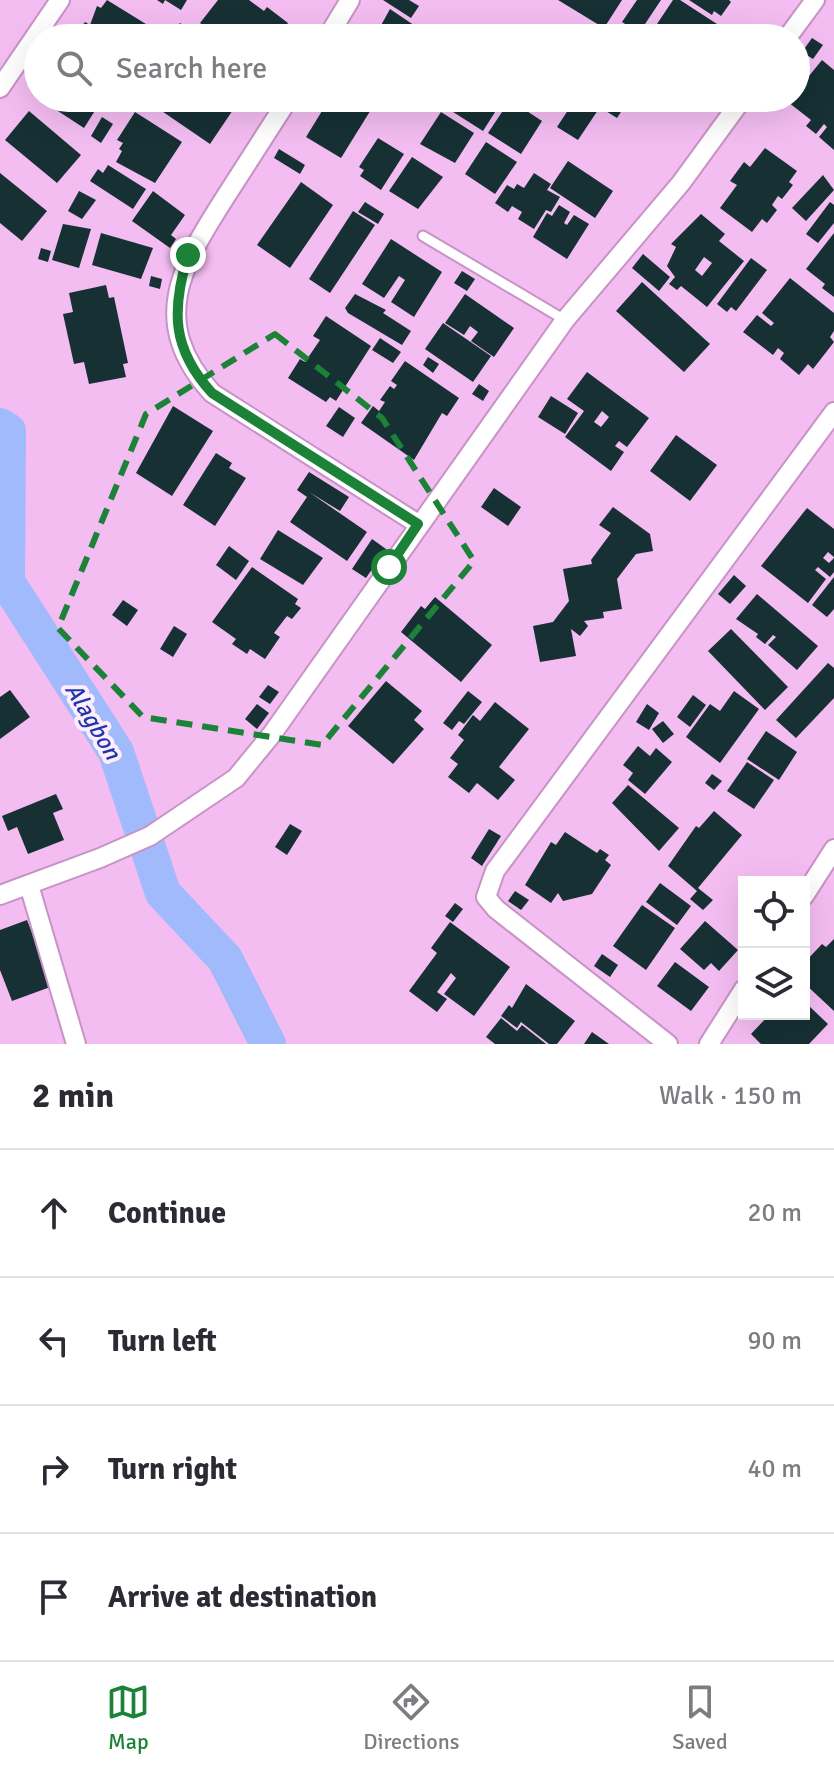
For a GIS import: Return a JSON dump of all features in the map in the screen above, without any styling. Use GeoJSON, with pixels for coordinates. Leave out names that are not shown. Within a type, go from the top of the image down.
{"type":"FeatureCollection","features":[{"type":"Feature","properties":{"kind":"street"},"geometry":{"type":"LineString","coordinates":[[44,24],[60,0]]}},
{"type":"Feature","properties":{"kind":"street"},"geometry":{"type":"LineString","coordinates":[[335,24],[350,0]]}},
{"type":"Feature","properties":{"kind":"street"},"geometry":{"type":"LineString","coordinates":[[797,24],[815,0]]}},
{"type":"Feature","properties":{"kind":"street"},"geometry":{"type":"LineString","coordinates":[[0,88],[24,53]]}},
{"type":"Feature","properties":{"kind":"street"},"geometry":{"type":"LineString","coordinates":[[280,112],[188,255],[178,288],[177,314],[182,348],[192,370],[212,393],[418,524]]}},
{"type":"Feature","properties":{"kind":"street"},"geometry":{"type":"LineString","coordinates":[[0,895],[150,836],[236,778],[272,734],[565,320],[681,183],[733,112]]}},
{"type":"Feature","properties":{"kind":"street"},"geometry":{"type":"LineString","coordinates":[[668,1044],[496,909],[486,897],[495,871],[834,412]]}},
{"type":"Feature","properties":{"kind":"street"},"geometry":{"type":"LineString","coordinates":[[810,887],[834,849]]}},
{"type":"Feature","properties":{"kind":"street"},"geometry":{"type":"LineString","coordinates":[[29,885],[76,1044]]}},
{"type":"Feature","properties":{"kind":"street"},"geometry":{"type":"LineString","coordinates":[[709,1044],[738,998]]}},
{"type":"Feature","properties":{"kind":"lane"},"geometry":{"type":"LineString","coordinates":[[423,236],[565,320]]}},
{"type":"Feature","properties":{"kind":"highlighted area"},"geometry":{"type":"Polygon","coordinates":[[[275,334],[382,418],[474,561],[322,745],[143,717],[58,628],[146,414],[275,334]]]}},
{"type":"Feature","properties":{"kind":"building"},"geometry":{"type":"Polygon","coordinates":[[[107,0],[146,24],[90,24],[97,6],[101,8],[107,0]]]}},
{"type":"Feature","properties":{"kind":"building"},"geometry":{"type":"Polygon","coordinates":[[[165,0],[187,0],[181,10],[165,0]]]}},
{"type":"Feature","properties":{"kind":"building"},"geometry":{"type":"Polygon","coordinates":[[[218,0],[249,0],[264,11],[267,7],[288,23],[201,24],[218,0]]]}},
{"type":"Feature","properties":{"kind":"building"},"geometry":{"type":"Polygon","coordinates":[[[383,0],[409,0],[419,6],[411,18],[383,0]]]}},
{"type":"Feature","properties":{"kind":"building"},"geometry":{"type":"Polygon","coordinates":[[[558,0],[622,0],[607,24],[597,24],[558,0]]]}},
{"type":"Feature","properties":{"kind":"building"},"geometry":{"type":"Polygon","coordinates":[[[637,0],[661,0],[645,24],[622,22],[637,0]]]}},
{"type":"Feature","properties":{"kind":"building"},"geometry":{"type":"Polygon","coordinates":[[[673,0],[680,0],[717,24],[657,24],[673,0]]]}},
{"type":"Feature","properties":{"kind":"building"},"geometry":{"type":"Polygon","coordinates":[[[689,0],[731,2],[721,16],[714,11],[712,15],[689,0]]]}},
{"type":"Feature","properties":{"kind":"building"},"geometry":{"type":"Polygon","coordinates":[[[390,9],[412,24],[382,24],[390,9]]]}},
{"type":"Feature","properties":{"kind":"building"},"geometry":{"type":"Polygon","coordinates":[[[812,38],[823,45],[813,59],[810,57],[812,38]]]}},
{"type":"Feature","properties":{"kind":"building"},"geometry":{"type":"Polygon","coordinates":[[[822,60],[834,70],[834,150],[819,137],[827,127],[824,124],[816,134],[806,126],[811,120],[801,112],[810,112],[810,75],[822,60]]]}},
{"type":"Feature","properties":{"kind":"building"},"geometry":{"type":"Polygon","coordinates":[[[30,112],[81,155],[57,183],[5,140],[30,112]]]}},
{"type":"Feature","properties":{"kind":"building"},"geometry":{"type":"Polygon","coordinates":[[[59,112],[94,112],[84,128],[59,112]]]}},
{"type":"Feature","properties":{"kind":"building"},"geometry":{"type":"Polygon","coordinates":[[[135,112],[182,142],[155,183],[116,162],[123,143],[117,140],[135,112]]]}},
{"type":"Feature","properties":{"kind":"building"},"geometry":{"type":"Polygon","coordinates":[[[163,112],[232,112],[210,144],[163,112]]]}},
{"type":"Feature","properties":{"kind":"building"},"geometry":{"type":"Polygon","coordinates":[[[321,112],[370,112],[341,158],[306,137],[321,112]]]}},
{"type":"Feature","properties":{"kind":"building"},"geometry":{"type":"Polygon","coordinates":[[[441,112],[474,133],[455,163],[420,144],[441,112]]]}},
{"type":"Feature","properties":{"kind":"building"},"geometry":{"type":"Polygon","coordinates":[[[453,112],[495,112],[483,131],[453,112]]]}},
{"type":"Feature","properties":{"kind":"building"},"geometry":{"type":"Polygon","coordinates":[[[502,112],[528,112],[542,121],[521,154],[488,133],[502,112]]]}},
{"type":"Feature","properties":{"kind":"building"},"geometry":{"type":"Polygon","coordinates":[[[567,112],[597,112],[578,140],[557,127],[567,112]]]}},
{"type":"Feature","properties":{"kind":"building"},"geometry":{"type":"Polygon","coordinates":[[[607,112],[621,112],[617,118],[607,112]]]}},
{"type":"Feature","properties":{"kind":"building"},"geometry":{"type":"Polygon","coordinates":[[[102,117],[113,124],[101,143],[91,136],[102,117]]]}},
{"type":"Feature","properties":{"kind":"building"},"geometry":{"type":"Polygon","coordinates":[[[378,138],[404,154],[381,190],[360,176],[364,170],[359,167],[378,138]]]}},
{"type":"Feature","properties":{"kind":"building"},"geometry":{"type":"Polygon","coordinates":[[[486,142],[517,162],[495,194],[465,174],[486,142]]]}},
{"type":"Feature","properties":{"kind":"building"},"geometry":{"type":"Polygon","coordinates":[[[765,148],[797,171],[789,182],[793,185],[782,199],[778,196],[772,205],[777,210],[767,223],[762,219],[752,232],[720,208],[737,185],[730,181],[744,162],[750,167],[765,148]]]}},
{"type":"Feature","properties":{"kind":"building"},"geometry":{"type":"Polygon","coordinates":[[[279,149],[305,165],[300,174],[274,158],[279,149]]]}},
{"type":"Feature","properties":{"kind":"building"},"geometry":{"type":"Polygon","coordinates":[[[412,157],[443,177],[418,209],[389,191],[412,157]]]}},
{"type":"Feature","properties":{"kind":"building"},"geometry":{"type":"Polygon","coordinates":[[[568,161],[613,191],[595,218],[550,188],[568,161]]]}},
{"type":"Feature","properties":{"kind":"building"},"geometry":{"type":"Polygon","coordinates":[[[108,165],[146,189],[133,209],[90,181],[98,169],[103,173],[108,165]]]}},
{"type":"Feature","properties":{"kind":"building"},"geometry":{"type":"Polygon","coordinates":[[[0,173],[47,211],[22,241],[0,223],[0,173]]]}},
{"type":"Feature","properties":{"kind":"building"},"geometry":{"type":"Polygon","coordinates":[[[534,173],[551,184],[547,190],[560,197],[551,212],[546,210],[534,229],[518,219],[522,212],[512,206],[508,212],[495,203],[507,185],[514,189],[517,184],[524,188],[534,173]]]}},
{"type":"Feature","properties":{"kind":"building"},"geometry":{"type":"Polygon","coordinates":[[[823,175],[834,190],[806,221],[792,208],[823,175]]]}},
{"type":"Feature","properties":{"kind":"building"},"geometry":{"type":"Polygon","coordinates":[[[301,182],[333,205],[290,268],[257,245],[301,182]]]}},
{"type":"Feature","properties":{"kind":"building"},"geometry":{"type":"Polygon","coordinates":[[[79,191],[96,200],[82,219],[68,211],[79,191]]]}},
{"type":"Feature","properties":{"kind":"building"},"geometry":{"type":"Polygon","coordinates":[[[153,191],[185,215],[171,235],[176,239],[170,248],[132,221],[153,191]]]}},
{"type":"Feature","properties":{"kind":"building"},"geometry":{"type":"Polygon","coordinates":[[[365,202],[384,214],[378,224],[358,212],[365,202]]]}},
{"type":"Feature","properties":{"kind":"building"},"geometry":{"type":"Polygon","coordinates":[[[830,202],[834,205],[834,223],[818,243],[806,234],[830,202]]]}},
{"type":"Feature","properties":{"kind":"building"},"geometry":{"type":"Polygon","coordinates":[[[559,205],[570,212],[564,223],[567,225],[574,215],[589,224],[567,259],[533,237],[547,213],[552,216],[559,205]]]}},
{"type":"Feature","properties":{"kind":"building"},"geometry":{"type":"Polygon","coordinates":[[[353,211],[375,225],[330,293],[309,279],[353,211]]]}},
{"type":"Feature","properties":{"kind":"building"},"geometry":{"type":"Polygon","coordinates":[[[701,214],[725,234],[719,241],[744,261],[707,307],[681,286],[677,290],[669,284],[675,277],[667,266],[676,247],[671,244],[701,214]],[[704,257],[695,270],[702,276],[712,263],[704,257]]]}},
{"type":"Feature","properties":{"kind":"building"},"geometry":{"type":"Polygon","coordinates":[[[63,224],[91,229],[79,268],[52,260],[63,224]]]}},
{"type":"Feature","properties":{"kind":"building"},"geometry":{"type":"Polygon","coordinates":[[[101,233],[153,248],[141,279],[92,265],[101,233]]]}},
{"type":"Feature","properties":{"kind":"building"},"geometry":{"type":"Polygon","coordinates":[[[834,233],[834,297],[822,288],[825,284],[806,269],[834,233]]]}},
{"type":"Feature","properties":{"kind":"building"},"geometry":{"type":"Polygon","coordinates":[[[391,239],[442,272],[414,317],[391,302],[405,280],[399,276],[384,298],[362,284],[391,239]]]}},
{"type":"Feature","properties":{"kind":"building"},"geometry":{"type":"Polygon","coordinates":[[[41,248],[51,251],[48,262],[38,259],[41,248]]]}},
{"type":"Feature","properties":{"kind":"building"},"geometry":{"type":"Polygon","coordinates":[[[643,254],[670,277],[659,291],[632,268],[643,254]]]}},
{"type":"Feature","properties":{"kind":"building"},"geometry":{"type":"Polygon","coordinates":[[[751,258],[767,270],[736,311],[731,307],[727,312],[717,304],[751,258]]]}},
{"type":"Feature","properties":{"kind":"building"},"geometry":{"type":"Polygon","coordinates":[[[462,271],[475,279],[467,291],[454,283],[462,271]]]}},
{"type":"Feature","properties":{"kind":"building"},"geometry":{"type":"Polygon","coordinates":[[[151,276],[162,279],[160,289],[149,286],[151,276]]]}},
{"type":"Feature","properties":{"kind":"building"},"geometry":{"type":"Polygon","coordinates":[[[790,278],[834,313],[834,331],[830,337],[834,342],[813,369],[808,364],[799,375],[780,359],[784,353],[778,348],[773,355],[743,332],[757,315],[771,326],[774,323],[762,313],[790,278]]]}},
{"type":"Feature","properties":{"kind":"building"},"geometry":{"type":"Polygon","coordinates":[[[642,282],[710,344],[684,372],[616,311],[642,282]]]}},
{"type":"Feature","properties":{"kind":"building"},"geometry":{"type":"Polygon","coordinates":[[[106,285],[109,298],[114,297],[128,363],[123,364],[126,377],[89,384],[84,362],[74,364],[63,314],[73,312],[69,293],[106,285]]]}},
{"type":"Feature","properties":{"kind":"building"},"geometry":{"type":"Polygon","coordinates":[[[355,294],[386,310],[383,313],[411,331],[402,345],[348,313],[345,308],[355,294]]]}},
{"type":"Feature","properties":{"kind":"building"},"geometry":{"type":"Polygon","coordinates":[[[465,294],[514,328],[494,357],[471,341],[478,332],[470,326],[464,335],[445,323],[465,294]]]}},
{"type":"Feature","properties":{"kind":"building"},"geometry":{"type":"Polygon","coordinates":[[[326,316],[371,346],[336,401],[330,397],[326,402],[288,378],[300,359],[305,362],[320,340],[313,336],[326,316]]]}},
{"type":"Feature","properties":{"kind":"building"},"geometry":{"type":"Polygon","coordinates":[[[443,323],[491,356],[473,382],[425,349],[443,323]]]}},
{"type":"Feature","properties":{"kind":"building"},"geometry":{"type":"Polygon","coordinates":[[[380,338],[401,352],[393,363],[372,350],[380,338]]]}},
{"type":"Feature","properties":{"kind":"building"},"geometry":{"type":"Polygon","coordinates":[[[428,357],[439,364],[433,373],[423,365],[428,357]]]}},
{"type":"Feature","properties":{"kind":"building"},"geometry":{"type":"Polygon","coordinates":[[[405,361],[459,398],[447,416],[442,413],[414,460],[361,423],[373,406],[379,411],[385,402],[380,400],[390,386],[394,389],[397,385],[391,381],[405,361]]]}},
{"type":"Feature","properties":{"kind":"building"},"geometry":{"type":"Polygon","coordinates":[[[587,372],[649,418],[627,447],[619,441],[615,446],[624,452],[611,471],[565,437],[584,411],[567,399],[587,372]],[[602,411],[594,422],[601,427],[609,417],[602,411]]]}},
{"type":"Feature","properties":{"kind":"building"},"geometry":{"type":"Polygon","coordinates":[[[479,384],[489,391],[483,401],[472,394],[479,384]]]}},
{"type":"Feature","properties":{"kind":"building"},"geometry":{"type":"Polygon","coordinates":[[[551,396],[578,413],[565,434],[538,417],[551,396]]]}},
{"type":"Feature","properties":{"kind":"building"},"geometry":{"type":"Polygon","coordinates":[[[173,406],[213,431],[172,496],[136,473],[173,406]]]}},
{"type":"Feature","properties":{"kind":"building"},"geometry":{"type":"Polygon","coordinates":[[[339,407],[355,418],[343,437],[326,426],[339,407]]]}},
{"type":"Feature","properties":{"kind":"building"},"geometry":{"type":"Polygon","coordinates":[[[676,435],[717,465],[690,501],[650,471],[676,435]]]}},
{"type":"Feature","properties":{"kind":"building"},"geometry":{"type":"Polygon","coordinates":[[[216,453],[232,463],[229,468],[246,478],[215,526],[183,505],[216,453]]]}},
{"type":"Feature","properties":{"kind":"building"},"geometry":{"type":"Polygon","coordinates":[[[309,472],[349,497],[340,511],[309,492],[367,532],[347,561],[290,522],[307,497],[297,490],[309,472]]]}},
{"type":"Feature","properties":{"kind":"building"},"geometry":{"type":"Polygon","coordinates":[[[494,488],[521,507],[508,526],[481,507],[494,488]]]}},
{"type":"Feature","properties":{"kind":"building"},"geometry":{"type":"Polygon","coordinates":[[[613,507],[650,534],[653,551],[636,554],[617,579],[622,609],[603,612],[604,618],[584,621],[588,626],[580,636],[571,629],[576,656],[540,662],[533,626],[553,622],[569,601],[563,569],[592,564],[591,560],[611,533],[599,525],[613,507]]]}},
{"type":"Feature","properties":{"kind":"building"},"geometry":{"type":"Polygon","coordinates":[[[807,508],[834,529],[834,557],[828,552],[823,558],[829,563],[834,558],[834,572],[830,577],[818,567],[815,570],[826,579],[808,603],[761,566],[807,508]]]}},
{"type":"Feature","properties":{"kind":"building"},"geometry":{"type":"Polygon","coordinates":[[[278,530],[323,558],[303,585],[260,559],[278,530]]]}},
{"type":"Feature","properties":{"kind":"building"},"geometry":{"type":"Polygon","coordinates":[[[372,539],[386,549],[366,578],[352,569],[372,539]]]}},
{"type":"Feature","properties":{"kind":"building"},"geometry":{"type":"Polygon","coordinates":[[[229,546],[249,561],[236,580],[216,565],[229,546]]]}},
{"type":"Feature","properties":{"kind":"building"},"geometry":{"type":"Polygon","coordinates":[[[252,567],[298,599],[295,604],[301,608],[292,619],[287,616],[274,633],[280,637],[265,659],[250,649],[247,654],[232,644],[236,639],[212,622],[252,567]]]}},
{"type":"Feature","properties":{"kind":"building"},"geometry":{"type":"Polygon","coordinates":[[[734,575],[746,586],[730,604],[718,594],[734,575]]]}},
{"type":"Feature","properties":{"kind":"building"},"geometry":{"type":"Polygon","coordinates":[[[834,577],[834,609],[827,617],[812,605],[834,577]]]}},
{"type":"Feature","properties":{"kind":"building"},"geometry":{"type":"Polygon","coordinates":[[[757,594],[818,646],[797,670],[768,645],[776,637],[773,635],[765,644],[756,637],[758,634],[736,619],[757,594]]]}},
{"type":"Feature","properties":{"kind":"building"},"geometry":{"type":"Polygon","coordinates":[[[435,597],[492,645],[461,682],[401,632],[421,606],[425,609],[435,597]]]}},
{"type":"Feature","properties":{"kind":"building"},"geometry":{"type":"Polygon","coordinates":[[[123,600],[138,610],[127,626],[112,615],[123,600]]]}},
{"type":"Feature","properties":{"kind":"building"},"geometry":{"type":"Polygon","coordinates":[[[174,626],[187,634],[173,657],[160,649],[174,626]]]}},
{"type":"Feature","properties":{"kind":"building"},"geometry":{"type":"Polygon","coordinates":[[[731,629],[788,687],[765,710],[708,651],[731,629]]]}},
{"type":"Feature","properties":{"kind":"building"},"geometry":{"type":"Polygon","coordinates":[[[828,663],[834,668],[834,698],[796,738],[776,720],[828,663]]]}},
{"type":"Feature","properties":{"kind":"building"},"geometry":{"type":"Polygon","coordinates":[[[386,681],[422,711],[414,720],[424,729],[393,764],[348,726],[386,681]]]}},
{"type":"Feature","properties":{"kind":"building"},"geometry":{"type":"Polygon","coordinates":[[[268,685],[279,692],[270,704],[259,697],[268,685]]]}},
{"type":"Feature","properties":{"kind":"building"},"geometry":{"type":"Polygon","coordinates":[[[10,690],[30,717],[0,739],[0,697],[10,690]]]}},
{"type":"Feature","properties":{"kind":"building"},"geometry":{"type":"Polygon","coordinates":[[[468,691],[482,702],[464,724],[459,721],[452,730],[443,723],[468,691]]]}},
{"type":"Feature","properties":{"kind":"building"},"geometry":{"type":"Polygon","coordinates":[[[734,691],[759,709],[720,763],[686,737],[710,704],[720,711],[734,691]]]}},
{"type":"Feature","properties":{"kind":"building"},"geometry":{"type":"Polygon","coordinates":[[[693,695],[706,705],[690,727],[677,717],[693,695]]]}},
{"type":"Feature","properties":{"kind":"building"},"geometry":{"type":"Polygon","coordinates":[[[495,702],[529,729],[499,767],[515,780],[498,800],[477,783],[469,793],[448,777],[458,764],[450,758],[464,740],[458,735],[473,715],[480,721],[495,702]]]}},
{"type":"Feature","properties":{"kind":"building"},"geometry":{"type":"Polygon","coordinates":[[[257,704],[269,713],[257,729],[245,719],[257,704]]]}},
{"type":"Feature","properties":{"kind":"building"},"geometry":{"type":"Polygon","coordinates":[[[647,704],[659,713],[649,730],[636,722],[647,704]]]}},
{"type":"Feature","properties":{"kind":"building"},"geometry":{"type":"Polygon","coordinates":[[[663,721],[674,734],[663,743],[652,729],[663,721]]]}},
{"type":"Feature","properties":{"kind":"building"},"geometry":{"type":"Polygon","coordinates":[[[766,731],[797,752],[779,780],[747,759],[766,731]]]}},
{"type":"Feature","properties":{"kind":"building"},"geometry":{"type":"Polygon","coordinates":[[[638,746],[650,756],[656,748],[672,762],[645,794],[628,780],[633,773],[623,765],[638,746]]]}},
{"type":"Feature","properties":{"kind":"building"},"geometry":{"type":"Polygon","coordinates":[[[747,762],[774,780],[754,809],[727,791],[747,762]]]}},
{"type":"Feature","properties":{"kind":"building"},"geometry":{"type":"Polygon","coordinates":[[[712,774],[722,781],[714,790],[705,783],[712,774]]]}},
{"type":"Feature","properties":{"kind":"building"},"geometry":{"type":"Polygon","coordinates":[[[628,785],[679,828],[659,851],[612,803],[628,785]]]}},
{"type":"Feature","properties":{"kind":"building"},"geometry":{"type":"Polygon","coordinates":[[[56,794],[63,809],[53,813],[64,840],[28,854],[17,827],[8,831],[2,816],[56,794]]]}},
{"type":"Feature","properties":{"kind":"building"},"geometry":{"type":"Polygon","coordinates":[[[714,811],[742,835],[698,888],[713,900],[703,910],[690,899],[697,891],[668,866],[696,826],[699,828],[714,811]]]}},
{"type":"Feature","properties":{"kind":"building"},"geometry":{"type":"Polygon","coordinates":[[[290,824],[302,831],[287,855],[275,847],[290,824]]]}},
{"type":"Feature","properties":{"kind":"building"},"geometry":{"type":"Polygon","coordinates":[[[489,829],[501,836],[482,866],[471,858],[489,829]]]}},
{"type":"Feature","properties":{"kind":"building"},"geometry":{"type":"Polygon","coordinates":[[[565,832],[597,853],[600,849],[609,855],[605,860],[611,865],[592,894],[563,901],[558,893],[551,903],[525,885],[551,842],[556,845],[565,832]]]}},
{"type":"Feature","properties":{"kind":"building"},"geometry":{"type":"Polygon","coordinates":[[[660,883],[691,906],[677,925],[646,902],[660,883]]]}},
{"type":"Feature","properties":{"kind":"building"},"geometry":{"type":"Polygon","coordinates":[[[515,891],[529,900],[521,910],[508,901],[515,891]]]}},
{"type":"Feature","properties":{"kind":"building"},"geometry":{"type":"Polygon","coordinates":[[[455,903],[463,909],[453,922],[445,916],[455,903]]]}},
{"type":"Feature","properties":{"kind":"building"},"geometry":{"type":"Polygon","coordinates":[[[642,905],[675,928],[646,970],[613,946],[642,905]]]}},
{"type":"Feature","properties":{"kind":"building"},"geometry":{"type":"Polygon","coordinates":[[[27,920],[53,986],[12,1001],[0,970],[0,930],[27,920]]]}},
{"type":"Feature","properties":{"kind":"building"},"geometry":{"type":"Polygon","coordinates":[[[705,921],[738,950],[719,971],[711,963],[704,970],[680,949],[705,921]]]}},
{"type":"Feature","properties":{"kind":"building"},"geometry":{"type":"Polygon","coordinates":[[[450,922],[510,967],[474,1016],[444,994],[456,978],[451,973],[437,992],[447,999],[437,1012],[409,991],[437,953],[431,948],[450,922]]]}},
{"type":"Feature","properties":{"kind":"building"},"geometry":{"type":"Polygon","coordinates":[[[834,939],[834,1011],[810,989],[810,957],[822,944],[826,947],[834,939]]]}},
{"type":"Feature","properties":{"kind":"building"},"geometry":{"type":"Polygon","coordinates":[[[602,954],[618,965],[610,977],[594,966],[602,954]]]}},
{"type":"Feature","properties":{"kind":"building"},"geometry":{"type":"Polygon","coordinates":[[[675,962],[709,987],[691,1011],[657,986],[675,962]]]}},
{"type":"Feature","properties":{"kind":"building"},"geometry":{"type":"Polygon","coordinates":[[[526,984],[575,1021],[557,1044],[549,1044],[521,1022],[517,1028],[501,1016],[509,1005],[512,1008],[526,984]]]}},
{"type":"Feature","properties":{"kind":"building"},"geometry":{"type":"Polygon","coordinates":[[[810,1007],[828,1024],[809,1044],[761,1044],[751,1034],[764,1020],[810,1020],[810,1007]]]}},
{"type":"Feature","properties":{"kind":"building"},"geometry":{"type":"Polygon","coordinates":[[[501,1018],[517,1031],[522,1025],[546,1044],[495,1044],[486,1037],[501,1018]]]}},
{"type":"Feature","properties":{"kind":"building"},"geometry":{"type":"Polygon","coordinates":[[[592,1032],[609,1044],[584,1044],[592,1032]]]}},
{"type":"Feature","properties":{"kind":"waterway","name":"Alagbon"},"geometry":{"type":"LineString","coordinates":[[0,426],[8,431],[7,582],[116,752],[163,893],[225,959],[268,1044]]}},
{"type":"Feature","properties":{"kind":"route"},"geometry":{"type":"LineString","coordinates":[[188,255],[178,288],[177,314],[182,348],[192,370],[212,393],[418,524],[389,567]]}}]}
